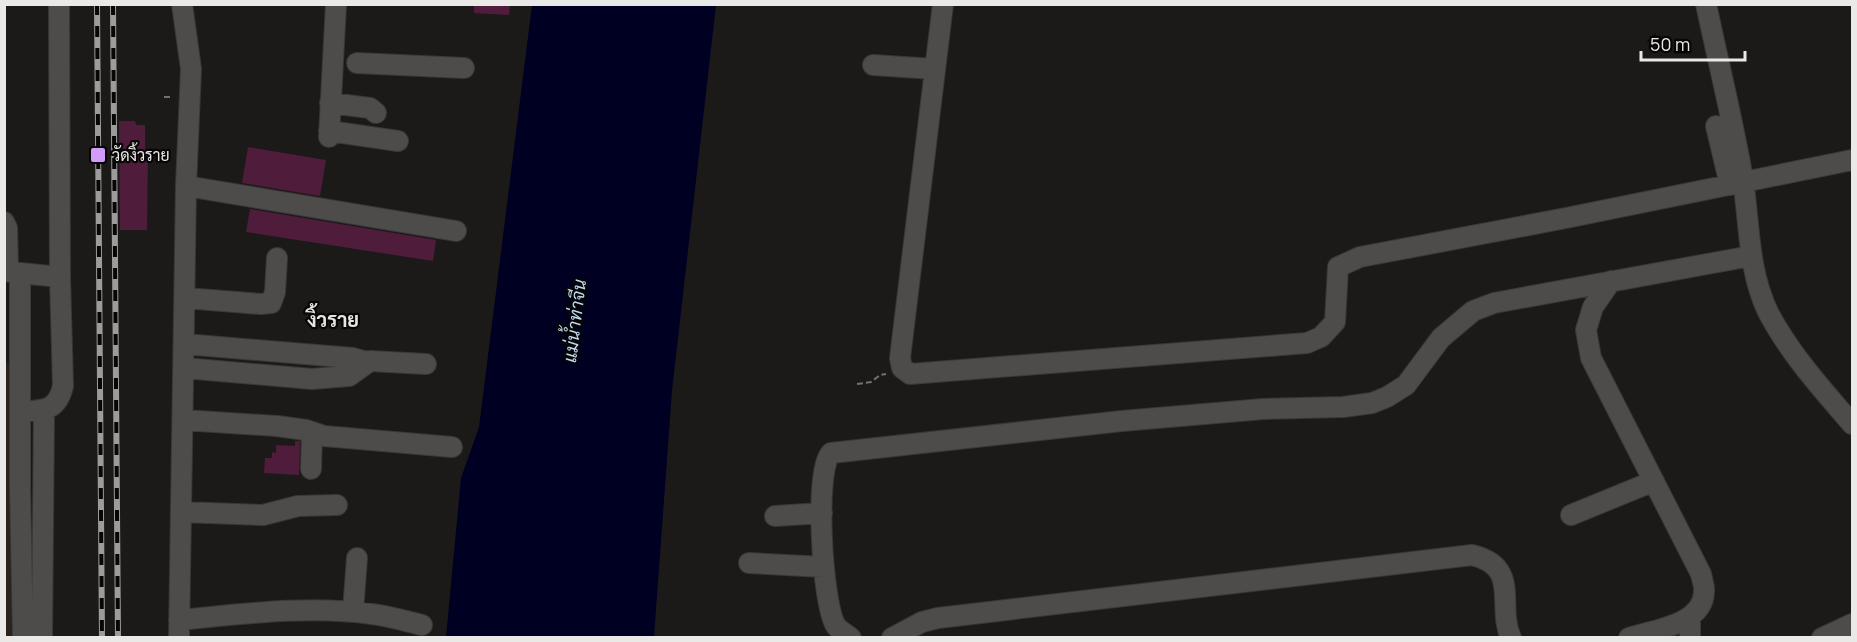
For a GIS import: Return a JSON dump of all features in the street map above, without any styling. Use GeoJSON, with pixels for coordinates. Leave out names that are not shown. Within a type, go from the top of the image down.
{"type":"FeatureCollection","features":[{"type":"Feature","properties":{"kind":"street"},"geometry":{"type":"LineString","coordinates":[[20,412],[44,410],[56,403],[63,386],[60,277],[59,4]]}},
{"type":"Feature","properties":{"kind":"street"},"geometry":{"type":"LineString","coordinates":[[182,4],[191,69],[186,186],[179,628],[279,611],[374,614],[422,625]]}},
{"type":"Feature","properties":{"kind":"street"},"geometry":{"type":"LineString","coordinates":[[330,4],[336,5],[343,62],[330,103],[329,134],[398,141]]}},
{"type":"Feature","properties":{"kind":"street"},"geometry":{"type":"LineString","coordinates":[[943,4],[900,358],[900,365],[907,373],[1307,342],[1321,337],[1335,322],[1338,267],[1360,257],[1736,184],[1852,159]]}},
{"type":"Feature","properties":{"kind":"street"},"geometry":{"type":"LineString","coordinates":[[1706,4],[1736,184],[1756,282],[1787,346],[1852,424]]}},
{"type":"Feature","properties":{"kind":"street"},"geometry":{"type":"LineString","coordinates":[[343,62],[464,68]]}},
{"type":"Feature","properties":{"kind":"street"},"geometry":{"type":"LineString","coordinates":[[873,65],[934,69]]}},
{"type":"Feature","properties":{"kind":"street"},"geometry":{"type":"LineString","coordinates":[[330,103],[370,108],[376,113]]}},
{"type":"Feature","properties":{"kind":"street"},"geometry":{"type":"LineString","coordinates":[[1716,126],[1736,184]]}},
{"type":"Feature","properties":{"kind":"street"},"geometry":{"type":"LineString","coordinates":[[186,186],[456,231]]}},
{"type":"Feature","properties":{"kind":"street"},"geometry":{"type":"LineString","coordinates":[[4,222],[8,228],[12,358],[20,412],[12,488],[23,638]]}},
{"type":"Feature","properties":{"kind":"street"},"geometry":{"type":"LineString","coordinates":[[850,638],[836,626],[823,563],[822,477],[827,457],[831,453],[1122,421],[1263,409],[1372,403],[1406,385],[1441,338],[1473,311],[1494,303],[1750,256]]}},
{"type":"Feature","properties":{"kind":"street"},"geometry":{"type":"LineString","coordinates":[[185,298],[272,303],[275,291],[276,258]]}},
{"type":"Feature","properties":{"kind":"street"},"geometry":{"type":"LineString","coordinates":[[11,272],[60,277]]}},
{"type":"Feature","properties":{"kind":"street"},"geometry":{"type":"LineString","coordinates":[[1611,281],[1593,307],[1586,330],[1591,358],[1701,574],[1704,592],[1700,608],[1690,628],[1629,638]]}},
{"type":"Feature","properties":{"kind":"street"},"geometry":{"type":"LineString","coordinates":[[184,344],[353,358],[367,362],[426,364]]}},
{"type":"Feature","properties":{"kind":"street"},"geometry":{"type":"LineString","coordinates":[[184,368],[312,379],[349,376],[367,362]]}},
{"type":"Feature","properties":{"kind":"street"},"geometry":{"type":"LineString","coordinates":[[42,638],[44,410]]}},
{"type":"Feature","properties":{"kind":"street"},"geometry":{"type":"LineString","coordinates":[[183,420],[277,426],[306,430],[324,436],[452,447]]}},
{"type":"Feature","properties":{"kind":"street"},"geometry":{"type":"LineString","coordinates":[[311,469],[312,433]]}},
{"type":"Feature","properties":{"kind":"street"},"geometry":{"type":"LineString","coordinates":[[1571,515],[1654,481]]}},
{"type":"Feature","properties":{"kind":"street"},"geometry":{"type":"LineString","coordinates":[[12,488],[42,488]]}},
{"type":"Feature","properties":{"kind":"street"},"geometry":{"type":"LineString","coordinates":[[181,512],[263,515],[305,505],[338,505]]}},
{"type":"Feature","properties":{"kind":"street"},"geometry":{"type":"LineString","coordinates":[[775,516],[822,520]]}},
{"type":"Feature","properties":{"kind":"street"},"geometry":{"type":"LineString","coordinates":[[892,638],[922,622],[938,618],[1472,555],[1488,559],[1501,573],[1506,599],[1508,632],[1511,638]]}},
{"type":"Feature","properties":{"kind":"street"},"geometry":{"type":"LineString","coordinates":[[353,612],[357,558]]}},
{"type":"Feature","properties":{"kind":"street"},"geometry":{"type":"LineString","coordinates":[[749,563],[823,563]]}},
{"type":"Feature","properties":{"kind":"street"},"geometry":{"type":"LineString","coordinates":[[1822,638],[1852,624]]}},
{"type":"Feature","properties":{"kind":"path"},"geometry":{"type":"LineString","coordinates":[[857,384],[871,382],[883,374],[907,373]]}},
{"type":"Feature","properties":{"kind":"shaded area"},"geometry":{"type":"Polygon","coordinates":[[[4,363],[15,363],[16,637],[5,638],[4,363]]]}},
{"type":"Feature","properties":{"kind":"water","name":"แม่น้ำท่าจีน"},"geometry":{"type":"Polygon","coordinates":[[[532,5],[716,5],[672,391],[654,637],[446,637],[461,478],[479,427],[532,5]]]}},
{"type":"Feature","properties":{"kind":"building"},"geometry":{"type":"Polygon","coordinates":[[[474,4],[510,4],[509,15],[474,13],[474,4]]]}},
{"type":"Feature","properties":{"kind":"building"},"geometry":{"type":"Polygon","coordinates":[[[119,121],[135,121],[136,125],[145,125],[145,153],[148,153],[147,230],[120,230],[119,121]]]}},
{"type":"Feature","properties":{"kind":"building"},"geometry":{"type":"Polygon","coordinates":[[[248,147],[326,160],[320,196],[242,183],[248,147]]]}},
{"type":"Feature","properties":{"kind":"building"},"geometry":{"type":"Polygon","coordinates":[[[250,209],[436,240],[433,261],[246,232],[250,209]]]}},
{"type":"Feature","properties":{"kind":"building"},"geometry":{"type":"Polygon","coordinates":[[[295,441],[300,441],[299,475],[264,473],[265,458],[272,458],[272,452],[276,453],[276,445],[295,446],[295,441]]]}},
{"type":"Feature","properties":{"kind":"railway"},"geometry":{"type":"LineString","coordinates":[[97,4],[102,638]]}},
{"type":"Feature","properties":{"kind":"railway"},"geometry":{"type":"LineString","coordinates":[[113,4],[118,638]]}},
{"type":"Feature","properties":{"kind":"place","name":"วัดงิ้วราย"},"geometry":{"type":"Point","coordinates":[98,155]}},
{"type":"Feature","properties":{"kind":"district","name":"งิ้วราย"},"geometry":{"type":"Point","coordinates":[333,320]}}]}
